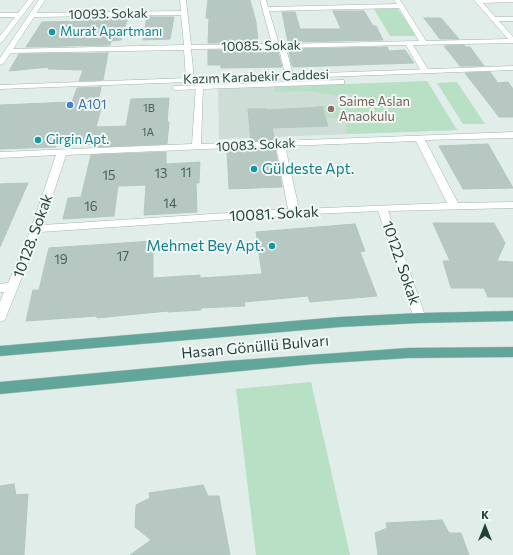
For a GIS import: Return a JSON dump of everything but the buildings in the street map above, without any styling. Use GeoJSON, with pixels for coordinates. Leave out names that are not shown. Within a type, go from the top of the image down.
{"type":"FeatureCollection","features":[{"type":"Feature","properties":{"kind":"main road","name":"Hasan Gönüllü Bulvarı"},"geometry":{"type":"LineString","coordinates":[[0,351],[166,336],[420,318],[513,316]]}},
{"type":"Feature","properties":{"kind":"main road","name":"Hasan Gönüllü Bulvarı"},"geometry":{"type":"LineString","coordinates":[[0,388],[314,359],[408,353],[513,352]]}},
{"type":"Feature","properties":{"kind":"street"},"geometry":{"type":"LineString","coordinates":[[0,41],[31,0]]}},
{"type":"Feature","properties":{"kind":"street"},"geometry":{"type":"LineString","coordinates":[[0,63],[42,0]]}},
{"type":"Feature","properties":{"kind":"street"},"geometry":{"type":"LineString","coordinates":[[182,0],[190,79]]}},
{"type":"Feature","properties":{"kind":"street"},"geometry":{"type":"LineString","coordinates":[[263,0],[289,75]]}},
{"type":"Feature","properties":{"kind":"street"},"geometry":{"type":"LineString","coordinates":[[397,0],[424,43]]}},
{"type":"Feature","properties":{"kind":"street"},"geometry":{"type":"LineString","coordinates":[[477,0],[513,0]]}},
{"type":"Feature","properties":{"kind":"street"},"geometry":{"type":"LineString","coordinates":[[477,0],[513,41]]}},
{"type":"Feature","properties":{"kind":"street"},"geometry":{"type":"LineString","coordinates":[[266,9],[401,6]]}},
{"type":"Feature","properties":{"kind":"street","name":"10093. Sokak"},"geometry":{"type":"LineString","coordinates":[[33,15],[183,13]]}},
{"type":"Feature","properties":{"kind":"street"},"geometry":{"type":"LineString","coordinates":[[0,15],[20,15]]}},
{"type":"Feature","properties":{"kind":"street"},"geometry":{"type":"LineString","coordinates":[[494,19],[513,19]]}},
{"type":"Feature","properties":{"kind":"street","name":"10085. Sokak"},"geometry":{"type":"LineString","coordinates":[[8,51],[513,41]]}},
{"type":"Feature","properties":{"kind":"street"},"geometry":{"type":"LineString","coordinates":[[408,43],[425,71]]}},
{"type":"Feature","properties":{"kind":"street","name":"Kazım Karabekir Caddesi"},"geometry":{"type":"LineString","coordinates":[[0,87],[289,75],[513,68]]}},
{"type":"Feature","properties":{"kind":"street","name":"Kazım Karabekir Caddesi"},"geometry":{"type":"LineString","coordinates":[[0,94],[513,76]]}},
{"type":"Feature","properties":{"kind":"street"},"geometry":{"type":"LineString","coordinates":[[196,147],[199,87]]}},
{"type":"Feature","properties":{"kind":"street","name":"10083. Sokak"},"geometry":{"type":"LineString","coordinates":[[0,155],[513,135]]}},
{"type":"Feature","properties":{"kind":"street"},"geometry":{"type":"LineString","coordinates":[[419,138],[454,206]]}},
{"type":"Feature","properties":{"kind":"street"},"geometry":{"type":"LineString","coordinates":[[280,144],[294,212]]}},
{"type":"Feature","properties":{"kind":"street","name":"10128. Sokak"},"geometry":{"type":"LineString","coordinates":[[0,317],[14,287],[36,229],[62,153]]}},
{"type":"Feature","properties":{"kind":"street","name":"10081. Sokak"},"geometry":{"type":"LineString","coordinates":[[36,229],[294,212],[513,205]]}},
{"type":"Feature","properties":{"kind":"street","name":"10122. Sokak"},"geometry":{"type":"LineString","coordinates":[[382,208],[420,318]]}},
{"type":"Feature","properties":{"kind":"street"},"geometry":{"type":"LineString","coordinates":[[0,288],[14,287]]}},
{"type":"Feature","properties":{"kind":"shaded area","name":"Saime Aslan Anaokulu"},"geometry":{"type":"Polygon","coordinates":[[[427,81],[457,130],[219,139],[218,89],[427,81]]]}},
{"type":"Feature","properties":{"kind":"green space"},"geometry":{"type":"Polygon","coordinates":[[[374,9],[398,9],[416,36],[390,36],[374,9]]]}},
{"type":"Feature","properties":{"kind":"green space"},"geometry":{"type":"Polygon","coordinates":[[[427,81],[457,130],[348,134],[345,118],[319,118],[316,106],[338,106],[352,109],[362,108],[367,104],[364,97],[349,93],[335,96],[309,91],[274,92],[275,87],[427,81]]]}},
{"type":"Feature","properties":{"kind":"green space"},"geometry":{"type":"Polygon","coordinates":[[[457,82],[485,124],[463,124],[437,83],[457,82]]]}},
{"type":"Feature","properties":{"kind":"green space"},"geometry":{"type":"Polygon","coordinates":[[[311,382],[350,555],[256,555],[236,389],[311,382]]]}},
{"type":"Feature","properties":{"kind":"place","name":"Murat Apartmanı"},"geometry":{"type":"Point","coordinates":[52,32]}},
{"type":"Feature","properties":{"kind":"place","name":"A101"},"geometry":{"type":"Point","coordinates":[70,105]}},
{"type":"Feature","properties":{"kind":"place","name":"Saime Aslan Anaokulu"},"geometry":{"type":"Point","coordinates":[331,109]}},
{"type":"Feature","properties":{"kind":"place","name":"Girgin Apt."},"geometry":{"type":"Point","coordinates":[38,140]}},
{"type":"Feature","properties":{"kind":"place","name":"Güldeste Apt."},"geometry":{"type":"Point","coordinates":[254,169]}},
{"type":"Feature","properties":{"kind":"place","name":"Mehmet Bey Apt."},"geometry":{"type":"Point","coordinates":[272,246]}}]}
